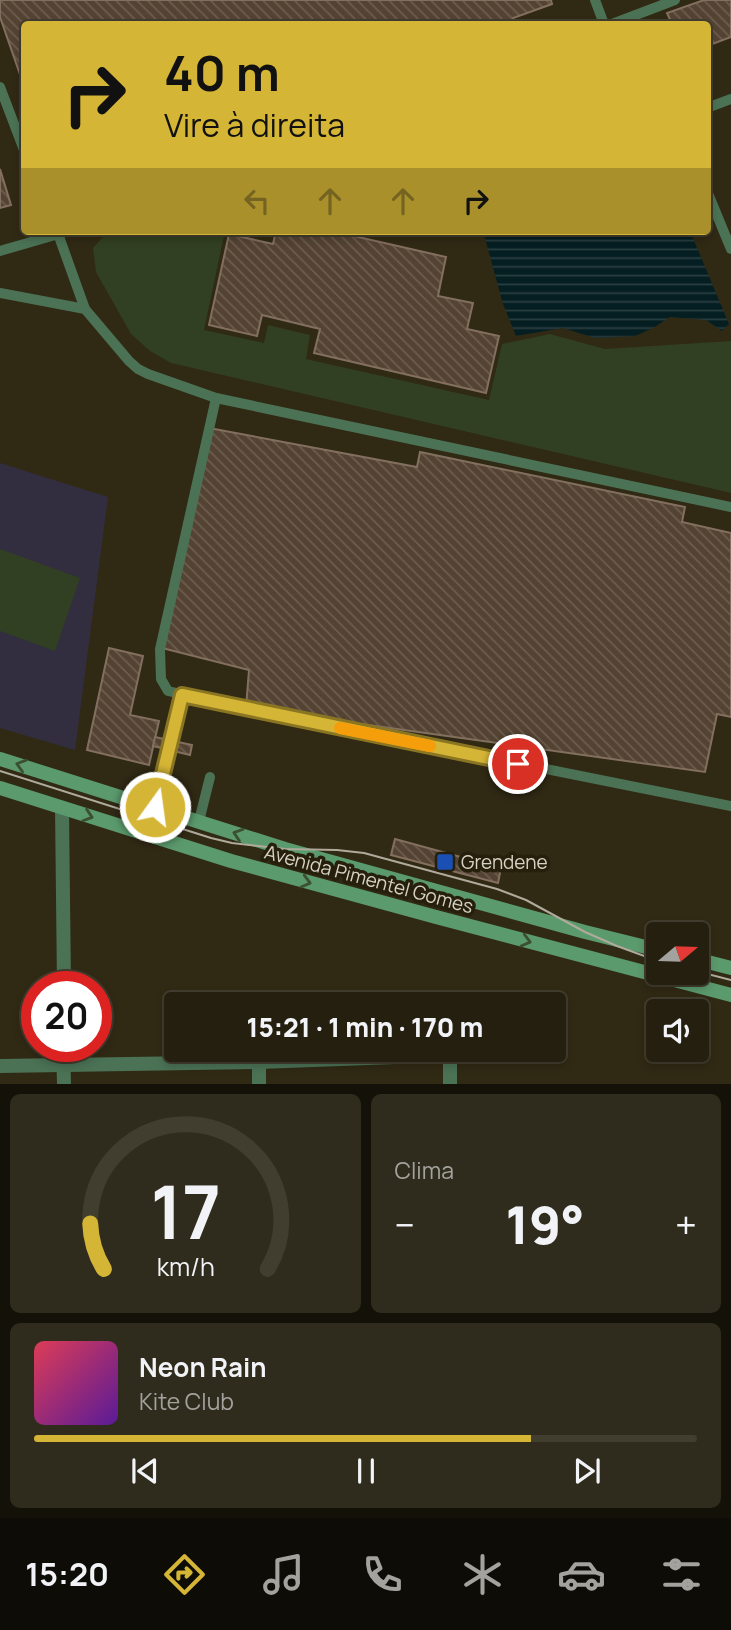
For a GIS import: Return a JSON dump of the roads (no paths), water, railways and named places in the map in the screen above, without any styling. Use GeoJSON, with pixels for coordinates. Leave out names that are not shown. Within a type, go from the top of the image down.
{"type":"FeatureCollection","features":[{"type":"Feature","properties":{"kind":"main road","name":"Avenida Pimentel Gomes"},"geometry":{"type":"LineString","coordinates":[[0,759],[298,852],[646,947]]}},
{"type":"Feature","properties":{"kind":"main road","name":"Avenida Pimentel Gomes"},"geometry":{"type":"LineString","coordinates":[[0,788],[231,861],[731,995]]}},
{"type":"Feature","properties":{"kind":"main road"},"geometry":{"type":"LineString","coordinates":[[709,962],[731,968]]}},
{"type":"Feature","properties":{"kind":"street"},"geometry":{"type":"LineString","coordinates":[[62,808],[64,971]]}},
{"type":"Feature","properties":{"kind":"street"},"geometry":{"type":"LineString","coordinates":[[0,1066],[259,1062],[259,1084]]}},
{"type":"Feature","properties":{"kind":"street"},"geometry":{"type":"LineString","coordinates":[[450,1062],[450,1084]]}},
{"type":"Feature","properties":{"kind":"street"},"geometry":{"type":"LineString","coordinates":[[63,1064],[64,1084]]}},
{"type":"Feature","properties":{"kind":"lane"},"geometry":{"type":"LineString","coordinates":[[595,0],[603,21]]}},
{"type":"Feature","properties":{"kind":"lane"},"geometry":{"type":"LineString","coordinates":[[635,20],[675,0]]}},
{"type":"Feature","properties":{"kind":"lane"},"geometry":{"type":"LineString","coordinates":[[0,88],[21,142]]}},
{"type":"Feature","properties":{"kind":"lane"},"geometry":{"type":"LineString","coordinates":[[711,106],[731,99]]}},
{"type":"Feature","properties":{"kind":"lane"},"geometry":{"type":"LineString","coordinates":[[711,201],[731,249]]}},
{"type":"Feature","properties":{"kind":"lane"},"geometry":{"type":"LineString","coordinates":[[0,251],[51,235]]}},
{"type":"Feature","properties":{"kind":"lane"},"geometry":{"type":"LineString","coordinates":[[62,235],[85,309],[138,369],[216,398],[731,506]]}},
{"type":"Feature","properties":{"kind":"lane"},"geometry":{"type":"LineString","coordinates":[[0,293],[85,309]]}},
{"type":"Feature","properties":{"kind":"lane"},"geometry":{"type":"LineString","coordinates":[[216,398],[160,649],[161,679],[167,691],[731,806]]}},
{"type":"Feature","properties":{"kind":"lane"},"geometry":{"type":"LineString","coordinates":[[155,807],[182,695]]}},
{"type":"Feature","properties":{"kind":"lane"},"geometry":{"type":"LineString","coordinates":[[199,821],[210,777]]}},
{"type":"Feature","properties":{"kind":"water"},"geometry":{"type":"Polygon","coordinates":[[[484,235],[692,235],[729,324],[722,331],[706,320],[670,317],[635,336],[595,338],[563,328],[516,336],[503,304],[484,235]]]}},
{"type":"Feature","properties":{"kind":"tram line"},"geometry":{"type":"LineString","coordinates":[[0,771],[232,843],[364,853],[497,889],[526,900],[585,932],[646,957]]}},
{"type":"Feature","properties":{"kind":"tram line"},"geometry":{"type":"LineString","coordinates":[[709,974],[731,980]]}},
{"type":"Feature","properties":{"kind":"place","name":"Grendene"},"geometry":{"type":"Point","coordinates":[445,862]}}]}
